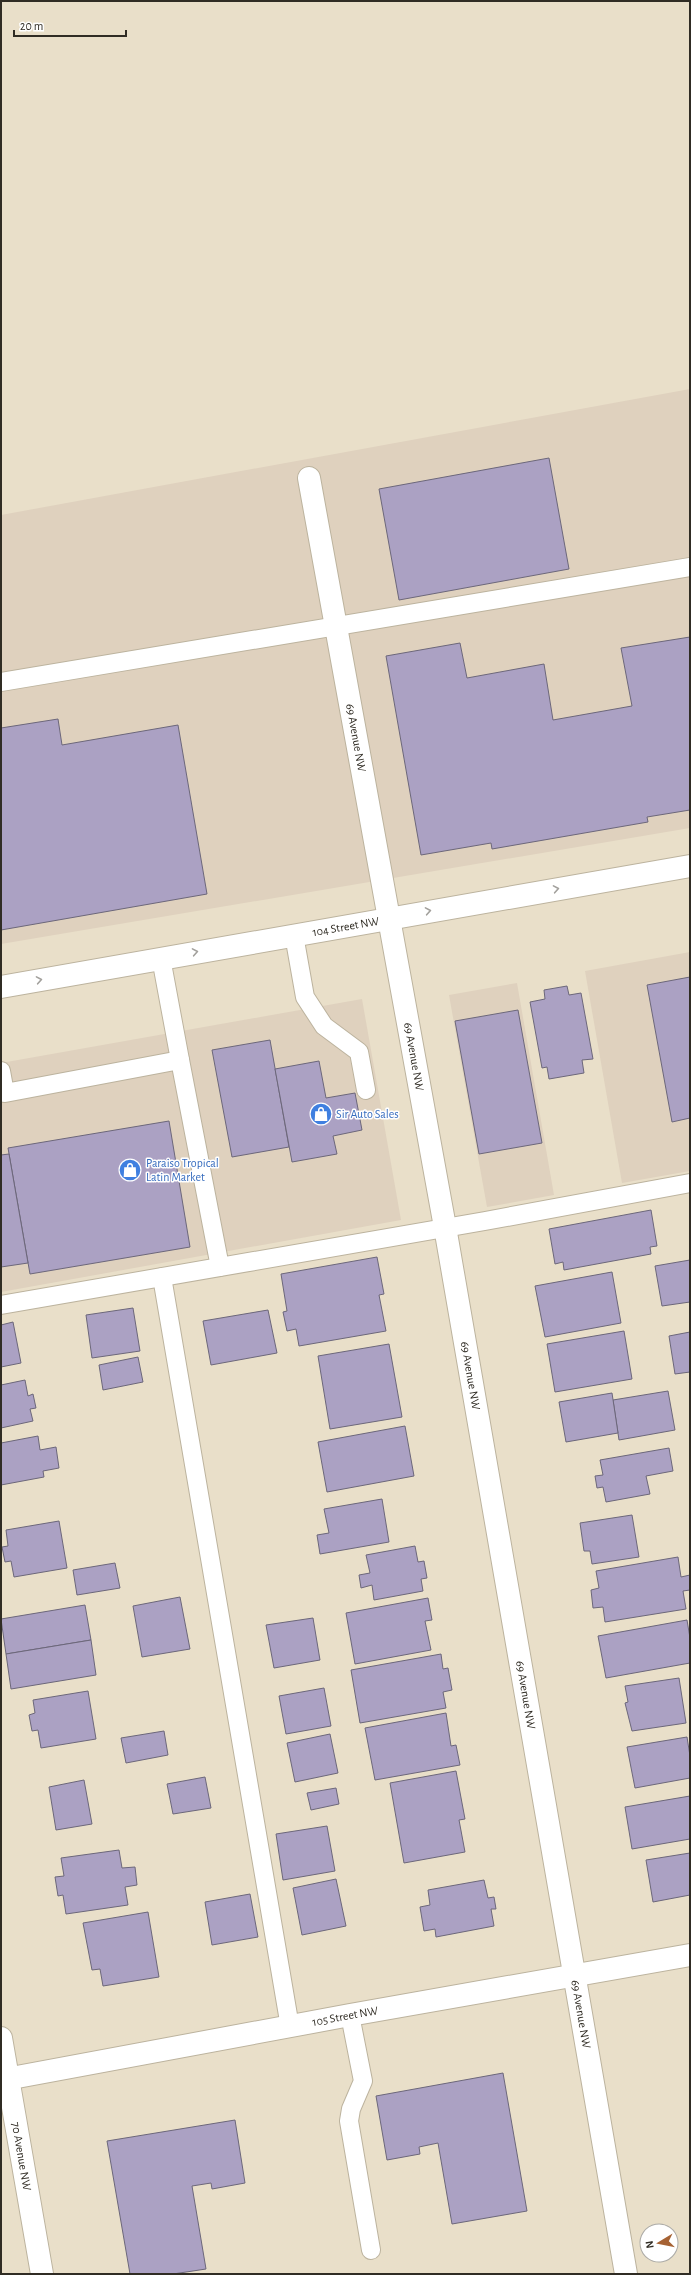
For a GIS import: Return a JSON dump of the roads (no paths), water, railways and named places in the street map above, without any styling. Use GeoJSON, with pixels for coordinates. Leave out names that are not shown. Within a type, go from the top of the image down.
{"type":"FeatureCollection","features":[{"type":"Feature","properties":{"kind":"street","name":"69 Avenue NW"},"geometry":{"type":"LineString","coordinates":[[309,478],[445,1227],[626,2274]]}},
{"type":"Feature","properties":{"kind":"street","name":"104 Street NW"},"geometry":{"type":"LineString","coordinates":[[1,987],[294,934],[690,866]]}},
{"type":"Feature","properties":{"kind":"street","name":"105 Street NW"},"geometry":{"type":"LineString","coordinates":[[5,2080],[350,2015],[575,1977],[690,1955]]}},
{"type":"Feature","properties":{"kind":"street","name":"70 Avenue NW"},"geometry":{"type":"LineString","coordinates":[[1,2038],[5,2080],[42,2274]]}},
{"type":"Feature","properties":{"kind":"lane"},"geometry":{"type":"LineString","coordinates":[[1,682],[337,628],[690,567]]}},
{"type":"Feature","properties":{"kind":"lane"},"geometry":{"type":"LineString","coordinates":[[294,934],[305,997],[324,1026],[359,1052],[366,1090]]}},
{"type":"Feature","properties":{"kind":"lane"},"geometry":{"type":"LineString","coordinates":[[161,958],[220,1267]]}},
{"type":"Feature","properties":{"kind":"lane"},"geometry":{"type":"LineString","coordinates":[[1,1071],[3,1093],[180,1060]]}},
{"type":"Feature","properties":{"kind":"lane"},"geometry":{"type":"LineString","coordinates":[[1,1305],[690,1183]]}},
{"type":"Feature","properties":{"kind":"lane"},"geometry":{"type":"LineString","coordinates":[[162,1277],[290,2027]]}},
{"type":"Feature","properties":{"kind":"lane"},"geometry":{"type":"LineString","coordinates":[[350,2015],[363,2081],[351,2109],[349,2121],[371,2250]]}},
{"type":"Feature","properties":{"kind":"place","name":"Sir Auto Sales"},"geometry":{"type":"Point","coordinates":[321,1114]}},
{"type":"Feature","properties":{"kind":"place","name":"Paraiso Tropical Latin Market"},"geometry":{"type":"Point","coordinates":[130,1170]}}]}
